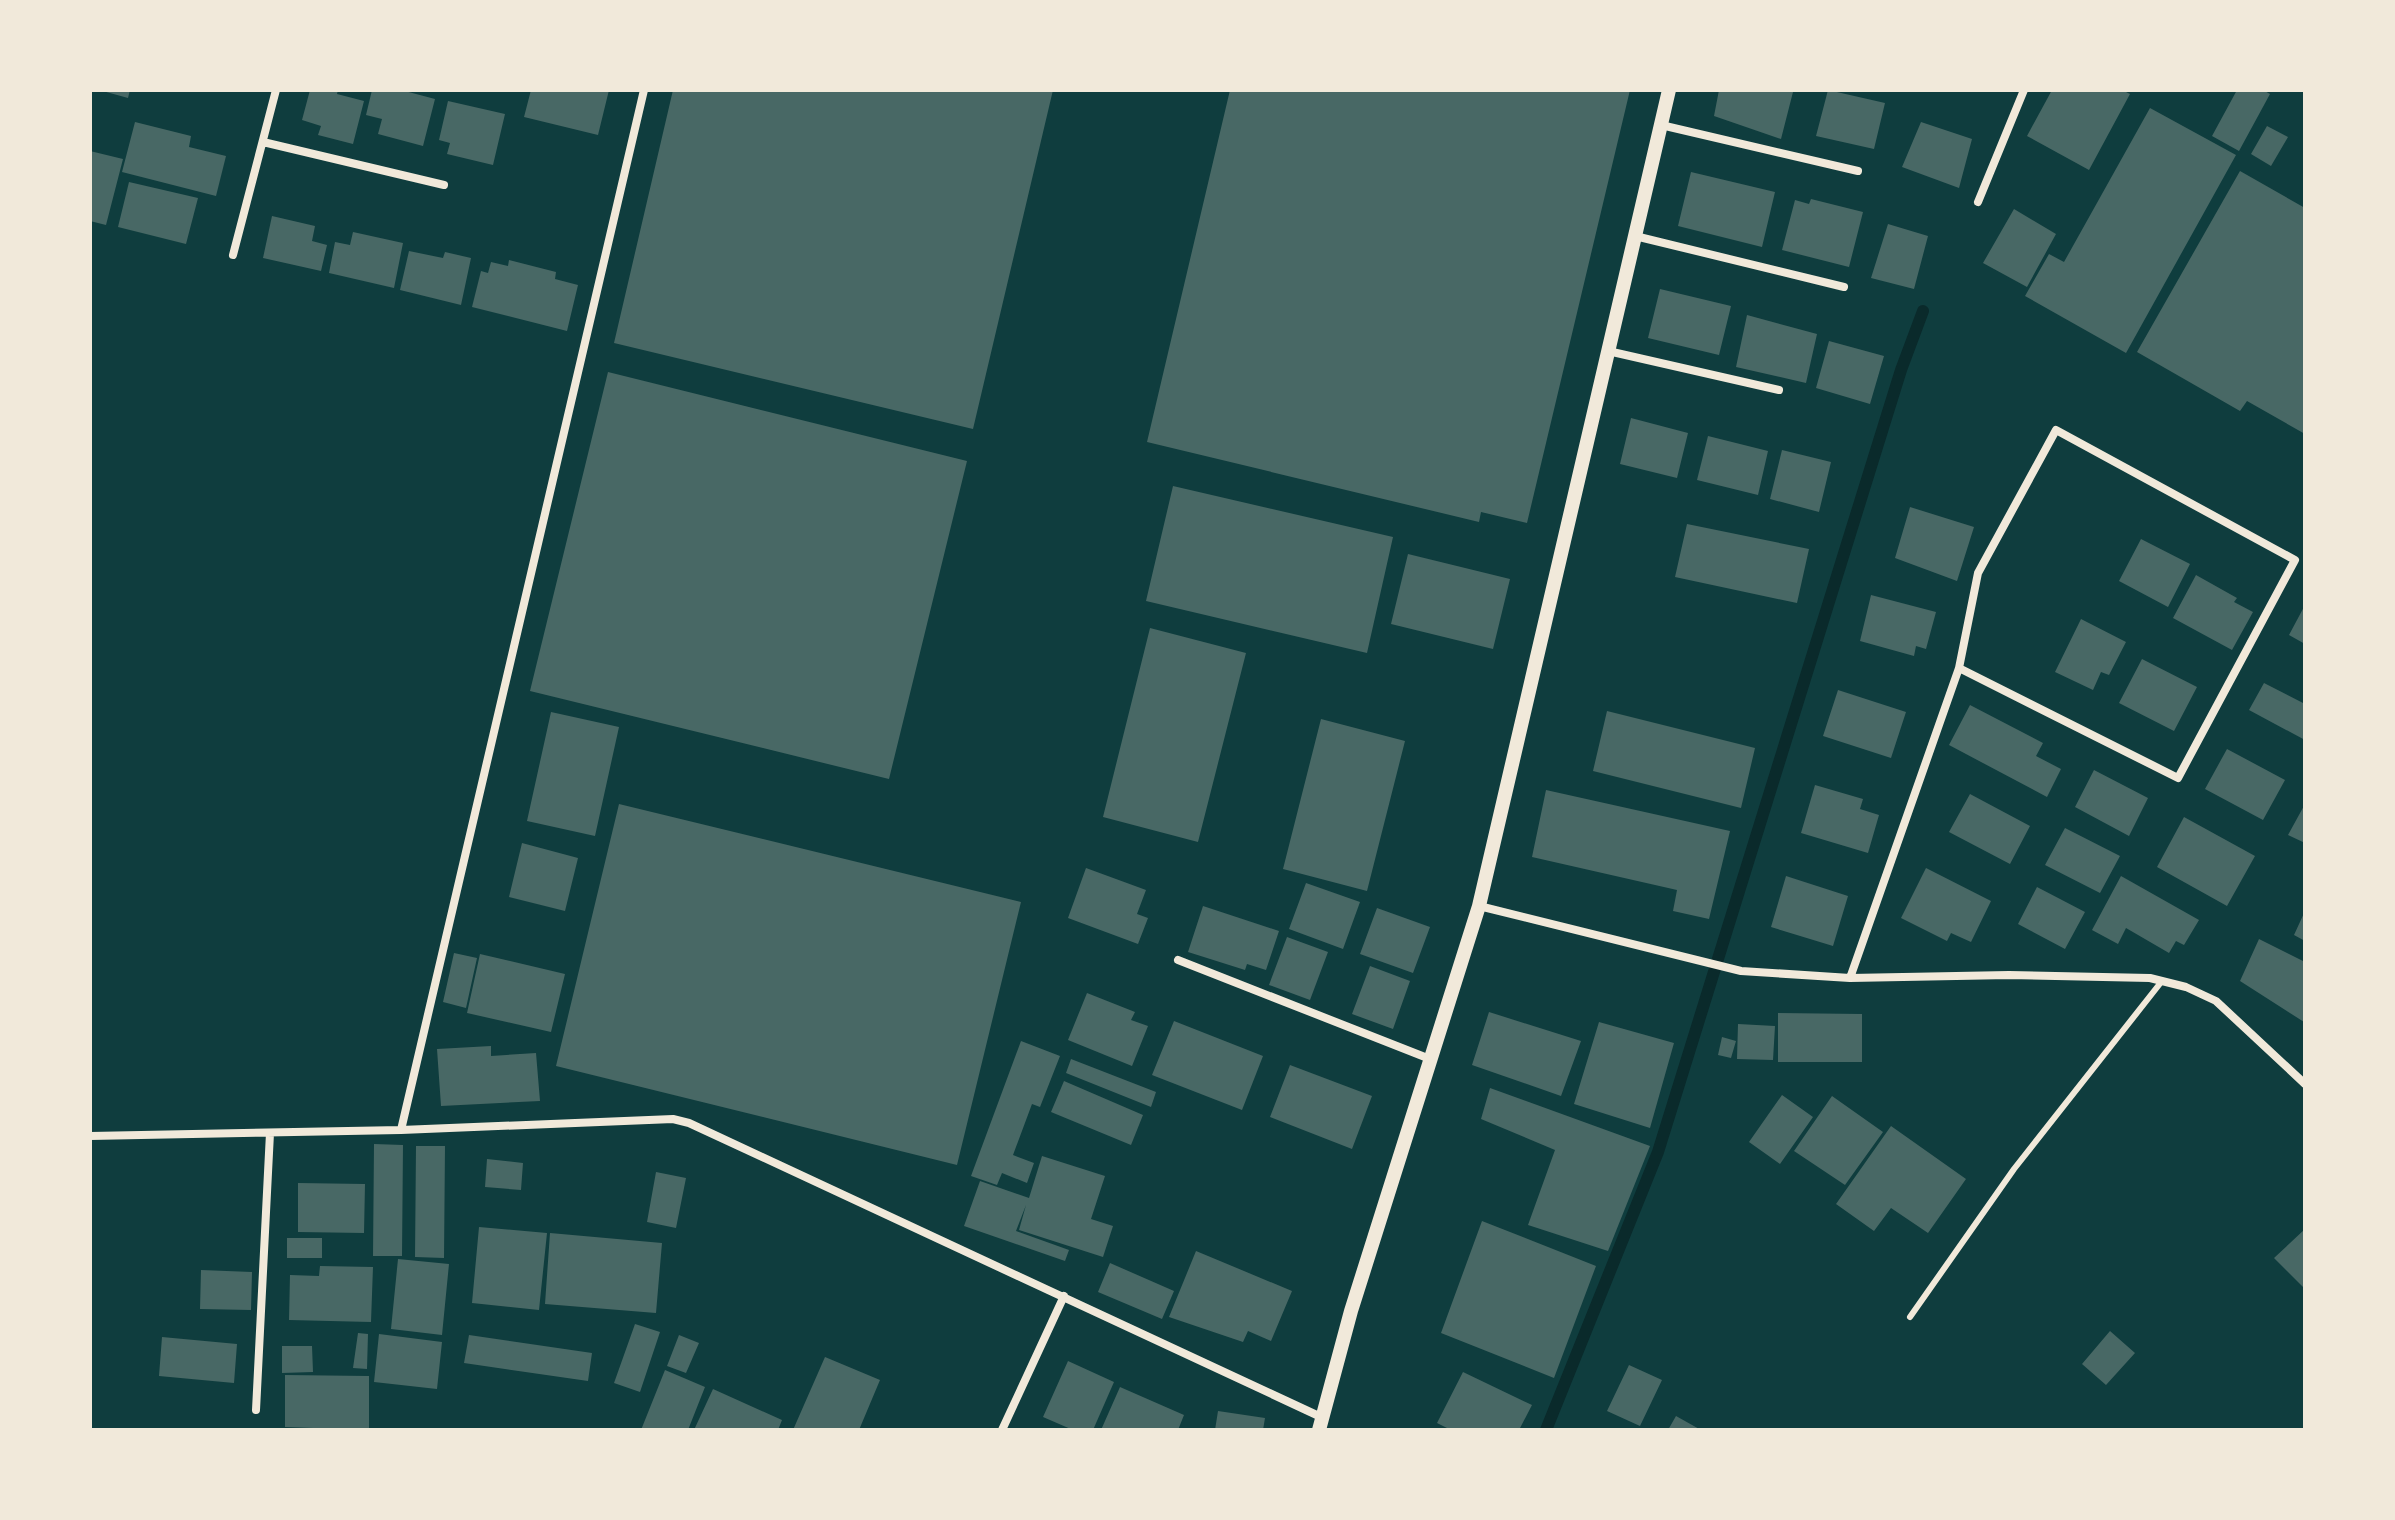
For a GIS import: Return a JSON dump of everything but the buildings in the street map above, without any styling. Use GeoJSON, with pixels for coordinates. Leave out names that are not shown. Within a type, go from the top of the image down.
{"type":"FeatureCollection","features":[{"type":"Feature","properties":{"kind":"street"},"geometry":{"type":"LineString","coordinates":[[233,255],[276,90]]}},
{"type":"Feature","properties":{"kind":"street"},"geometry":{"type":"LineString","coordinates":[[401,1130],[644,90]]}},
{"type":"Feature","properties":{"kind":"street"},"geometry":{"type":"LineString","coordinates":[[90,1136],[401,1130],[673,1119],[689,1123],[1064,1296],[1320,1424],[1479,906],[1669,90]]}},
{"type":"Feature","properties":{"kind":"street"},"geometry":{"type":"LineString","coordinates":[[1978,202],[2024,90]]}},
{"type":"Feature","properties":{"kind":"street"},"geometry":{"type":"LineString","coordinates":[[1661,125],[1858,171]]}},
{"type":"Feature","properties":{"kind":"street"},"geometry":{"type":"LineString","coordinates":[[263,142],[444,185]]}},
{"type":"Feature","properties":{"kind":"street"},"geometry":{"type":"LineString","coordinates":[[1635,236],[1844,287]]}},
{"type":"Feature","properties":{"kind":"street"},"geometry":{"type":"LineString","coordinates":[[1608,351],[1779,390]]}},
{"type":"Feature","properties":{"kind":"street"},"geometry":{"type":"LineString","coordinates":[[1850,978],[1959,668],[1978,573],[2056,430],[2295,560],[2178,778],[1959,668]]}},
{"type":"Feature","properties":{"kind":"street"},"geometry":{"type":"LineString","coordinates":[[1479,906],[1741,971],[1850,978],[2009,975],[2162,981],[2216,1001],[2305,1084]]}},
{"type":"Feature","properties":{"kind":"street"},"geometry":{"type":"LineString","coordinates":[[1178,960],[1430,1059]]}},
{"type":"Feature","properties":{"kind":"street"},"geometry":{"type":"LineString","coordinates":[[256,1410],[270,1133]]}},
{"type":"Feature","properties":{"kind":"street"},"geometry":{"type":"LineString","coordinates":[[1002,1430],[1064,1296]]}},
{"type":"Feature","properties":{"kind":"lane"},"geometry":{"type":"LineString","coordinates":[[1910,1317],[2014,1169],[2162,981]]}},
{"type":"Feature","properties":{"kind":"waterway"},"geometry":{"type":"LineString","coordinates":[[1546,1430],[1658,1152],[1901,370],[1923,311]]}}]}
